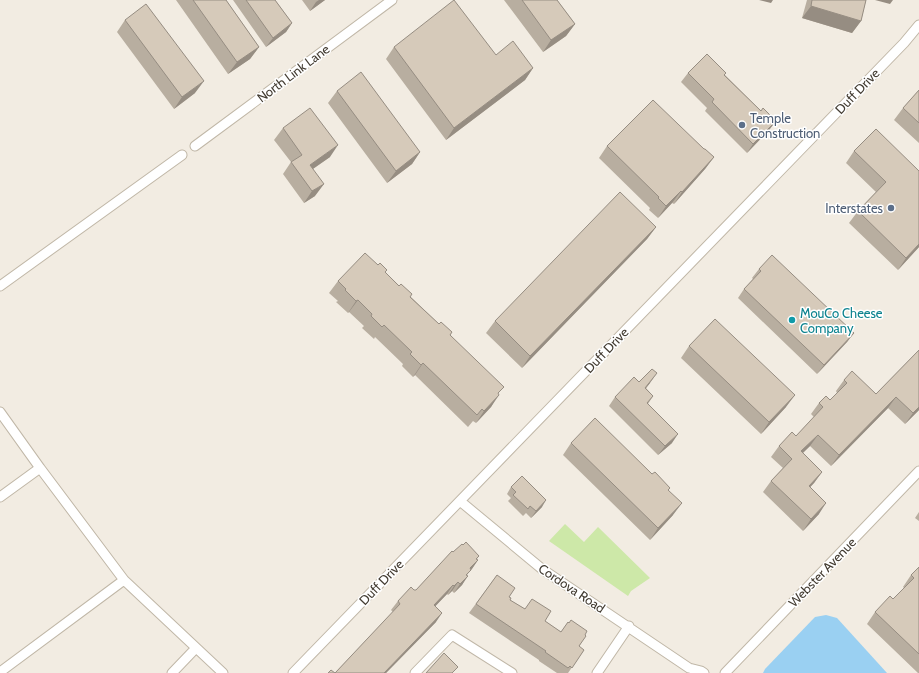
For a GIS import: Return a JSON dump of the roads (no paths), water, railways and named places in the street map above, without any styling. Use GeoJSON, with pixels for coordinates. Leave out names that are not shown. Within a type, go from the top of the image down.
{"type":"FeatureCollection","features":[{"type":"Feature","properties":{"kind":"street","name":"North Link Lane"},"geometry":{"type":"LineString","coordinates":[[195,146],[392,0]]}},
{"type":"Feature","properties":{"kind":"street","name":"Duff Drive"},"geometry":{"type":"LineString","coordinates":[[293,673],[893,54],[919,25]]}},
{"type":"Feature","properties":{"kind":"street"},"geometry":{"type":"LineString","coordinates":[[0,286],[182,155]]}},
{"type":"Feature","properties":{"kind":"street"},"geometry":{"type":"LineString","coordinates":[[0,412],[124,580],[223,673]]}},
{"type":"Feature","properties":{"kind":"street"},"geometry":{"type":"LineString","coordinates":[[0,497],[40,468]]}},
{"type":"Feature","properties":{"kind":"street","name":"Webster Avenue"},"geometry":{"type":"LineString","coordinates":[[725,673],[919,471]]}},
{"type":"Feature","properties":{"kind":"street","name":"Cordova Road"},"geometry":{"type":"LineString","coordinates":[[460,501],[542,569],[629,626],[690,671],[701,671],[704,673]]}},
{"type":"Feature","properties":{"kind":"street"},"geometry":{"type":"LineString","coordinates":[[0,672],[124,580]]}},
{"type":"Feature","properties":{"kind":"street"},"geometry":{"type":"LineString","coordinates":[[597,673],[629,626]]}},
{"type":"Feature","properties":{"kind":"street"},"geometry":{"type":"LineString","coordinates":[[415,673],[452,635],[512,673]]}},
{"type":"Feature","properties":{"kind":"street"},"geometry":{"type":"LineString","coordinates":[[172,673],[196,648]]}},
{"type":"Feature","properties":{"kind":"water"},"geometry":{"type":"Polygon","coordinates":[[[826,615],[837,618],[887,673],[763,673],[765,669],[815,617],[826,615]]]}},
{"type":"Feature","properties":{"kind":"place","name":"Temple Construction"},"geometry":{"type":"Point","coordinates":[742,125]}},
{"type":"Feature","properties":{"kind":"place","name":"Interstates"},"geometry":{"type":"Point","coordinates":[891,208]}},
{"type":"Feature","properties":{"kind":"place","name":"MouCo Cheese Company"},"geometry":{"type":"Point","coordinates":[792,320]}}]}
